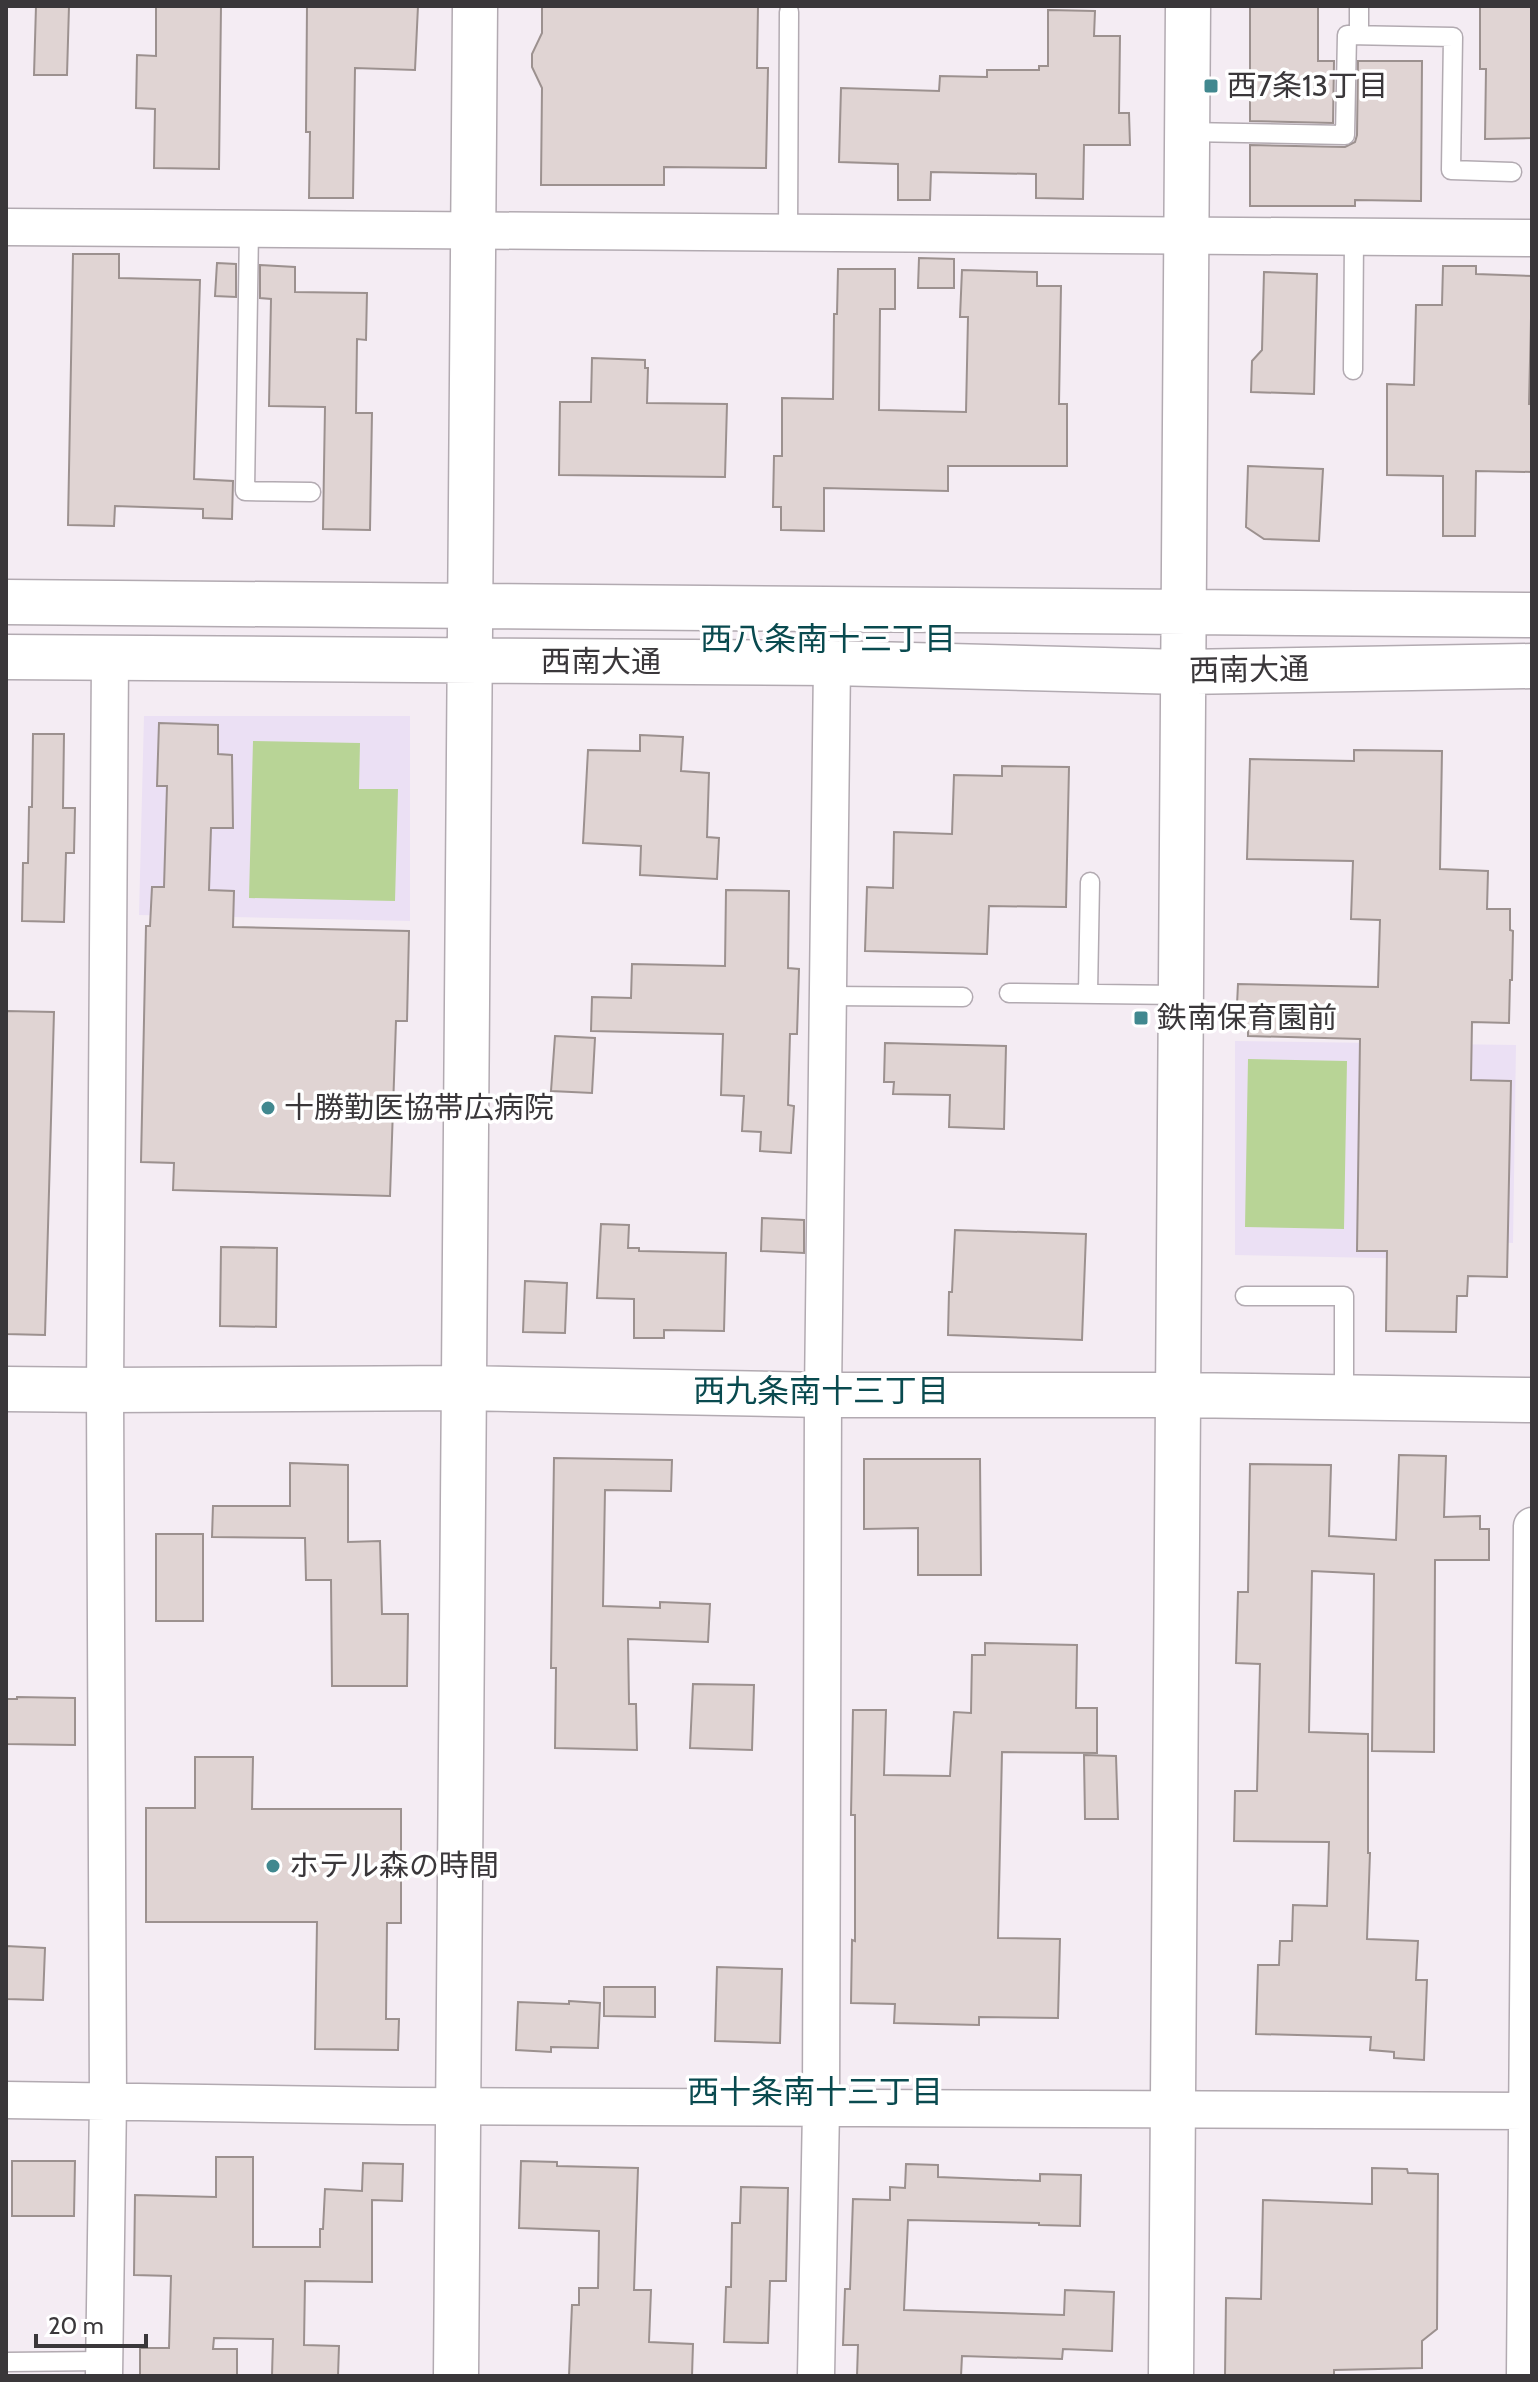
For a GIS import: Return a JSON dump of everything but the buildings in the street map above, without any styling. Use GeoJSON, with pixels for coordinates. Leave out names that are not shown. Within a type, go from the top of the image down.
{"type":"FeatureCollection","features":[{"type":"Feature","properties":{"kind":"street"},"geometry":{"type":"LineString","coordinates":[[456,2376],[475,6]]}},
{"type":"Feature","properties":{"kind":"street"},"geometry":{"type":"LineString","coordinates":[[1171,2376],[1188,6]]}},
{"type":"Feature","properties":{"kind":"street"},"geometry":{"type":"LineString","coordinates":[[6,227],[1532,238]]}},
{"type":"Feature","properties":{"kind":"street","name":"西南大通"},"geometry":{"type":"LineString","coordinates":[[6,602],[1532,615]]}},
{"type":"Feature","properties":{"kind":"street","name":"西南大通"},"geometry":{"type":"LineString","coordinates":[[6,657],[832,663],[1182,672],[1532,666]]}},
{"type":"Feature","properties":{"kind":"street"},"geometry":{"type":"LineString","coordinates":[[104,2369],[108,2100],[105,1390],[110,658]]}},
{"type":"Feature","properties":{"kind":"street"},"geometry":{"type":"LineString","coordinates":[[816,2376],[821,2109],[823,1395],[832,663]]}},
{"type":"Feature","properties":{"kind":"street"},"geometry":{"type":"LineString","coordinates":[[6,1389],[462,1388],[823,1395],[1177,1395],[1532,1400]]}},
{"type":"Feature","properties":{"kind":"street"},"geometry":{"type":"LineString","coordinates":[[1525,2376],[1532,1526]]}},
{"type":"Feature","properties":{"kind":"street"},"geometry":{"type":"LineString","coordinates":[[6,2100],[821,2109],[1529,2111]]}},
{"type":"Feature","properties":{"kind":"lane"},"geometry":{"type":"LineString","coordinates":[[1359,6],[1359,35]]}},
{"type":"Feature","properties":{"kind":"lane"},"geometry":{"type":"LineString","coordinates":[[788,234],[789,12]]}},
{"type":"Feature","properties":{"kind":"lane"},"geometry":{"type":"LineString","coordinates":[[1187,132],[1345,135],[1347,35],[1453,37],[1451,170],[1512,172]]}},
{"type":"Feature","properties":{"kind":"lane"},"geometry":{"type":"LineString","coordinates":[[249,229],[245,491],[311,492]]}},
{"type":"Feature","properties":{"kind":"lane"},"geometry":{"type":"LineString","coordinates":[[1353,370],[1354,237]]}},
{"type":"Feature","properties":{"kind":"lane"},"geometry":{"type":"LineString","coordinates":[[1088,993],[1090,882]]}},
{"type":"Feature","properties":{"kind":"lane"},"geometry":{"type":"LineString","coordinates":[[1009,993],[1180,995]]}},
{"type":"Feature","properties":{"kind":"lane"},"geometry":{"type":"LineString","coordinates":[[828,996],[963,997]]}},
{"type":"Feature","properties":{"kind":"lane"},"geometry":{"type":"LineString","coordinates":[[1245,1296],[1344,1296],[1344,1397]]}},
{"type":"Feature","properties":{"kind":"lane"},"geometry":{"type":"LineString","coordinates":[[6,2362],[104,2369]]}},
{"type":"Feature","properties":{"kind":"shaded area"},"geometry":{"type":"Polygon","coordinates":[[[144,716],[410,716],[410,921],[139,915],[144,716]]]}},
{"type":"Feature","properties":{"kind":"shaded area"},"geometry":{"type":"Polygon","coordinates":[[[1235,1041],[1516,1045],[1513,1243],[1472,1241],[1471,1260],[1235,1255],[1235,1041]]]}},
{"type":"Feature","properties":{"kind":"green space"},"geometry":{"type":"Polygon","coordinates":[[[253,741],[360,743],[359,789],[398,789],[395,901],[249,898],[253,741]]]}},
{"type":"Feature","properties":{"kind":"green space"},"geometry":{"type":"Polygon","coordinates":[[[1248,1059],[1347,1061],[1344,1229],[1245,1227],[1248,1059]]]}},
{"type":"Feature","properties":{"kind":"place","name":"西7条13丁目"},"geometry":{"type":"Point","coordinates":[1211,86]}},
{"type":"Feature","properties":{"kind":"place","name":"鉄南保育園前"},"geometry":{"type":"Point","coordinates":[1141,1018]}},
{"type":"Feature","properties":{"kind":"place","name":"十勝勤医協帯広病院"},"geometry":{"type":"Point","coordinates":[268,1108]}},
{"type":"Feature","properties":{"kind":"place","name":"ホテル森の時間"},"geometry":{"type":"Point","coordinates":[273,1866]}},
{"type":"Feature","properties":{"kind":"district","name":"西八条南十三丁目"},"geometry":{"type":"Point","coordinates":[828,639]}},
{"type":"Feature","properties":{"kind":"district","name":"西九条南十三丁目"},"geometry":{"type":"Point","coordinates":[821,1391]}},
{"type":"Feature","properties":{"kind":"district","name":"西十条南十三丁目"},"geometry":{"type":"Point","coordinates":[815,2092]}}]}
